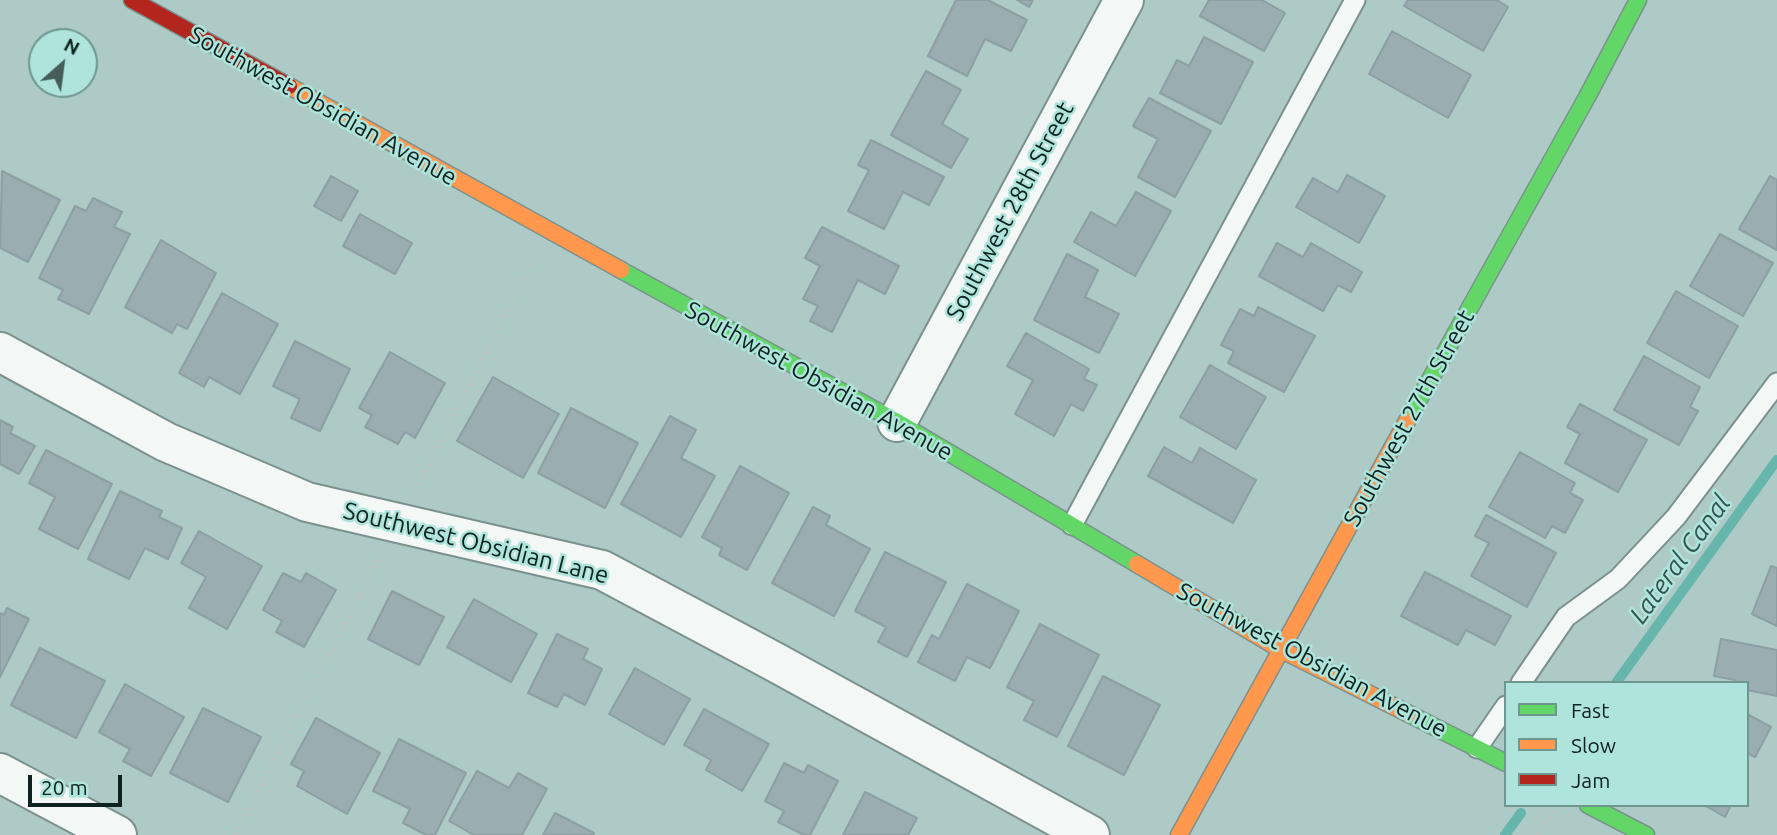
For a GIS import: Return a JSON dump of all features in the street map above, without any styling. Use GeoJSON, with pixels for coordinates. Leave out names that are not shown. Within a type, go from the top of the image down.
{"type":"FeatureCollection","features":[{"type":"Feature","properties":{"kind":"street","name":"Southwest Obsidian Avenue"},"geometry":{"type":"LineString","coordinates":[[132,0],[897,422],[1280,649],[1504,762]]}},
{"type":"Feature","properties":{"kind":"street","name":"Southwest 28th Street"},"geometry":{"type":"LineString","coordinates":[[897,422],[1124,0]]}},
{"type":"Feature","properties":{"kind":"street","name":"Southwest 27th Street"},"geometry":{"type":"LineString","coordinates":[[1179,835],[1638,0]]}},
{"type":"Feature","properties":{"kind":"street","name":"Southwest Obsidian Lane"},"geometry":{"type":"LineString","coordinates":[[0,352],[166,442],[307,502],[602,570],[1090,835]]}},
{"type":"Feature","properties":{"kind":"street"},"geometry":{"type":"LineString","coordinates":[[0,773],[117,835]]}},
{"type":"Feature","properties":{"kind":"street"},"geometry":{"type":"LineString","coordinates":[[1592,807],[1646,835]]}},
{"type":"Feature","properties":{"kind":"lane"},"geometry":{"type":"LineString","coordinates":[[1072,526],[1354,0]]}},
{"type":"Feature","properties":{"kind":"lane"},"geometry":{"type":"LineString","coordinates":[[1522,681],[1566,617],[1618,579],[1676,517],[1777,383]]}},
{"type":"Feature","properties":{"kind":"lane"},"geometry":{"type":"LineString","coordinates":[[1476,748],[1504,709]]}},
{"type":"Feature","properties":{"kind":"path"},"geometry":{"type":"LineString","coordinates":[[1537,835],[1558,807]]}},
{"type":"Feature","properties":{"kind":"building"},"geometry":{"type":"Polygon","coordinates":[[[956,0],[988,0],[1027,20],[1011,51],[985,39],[967,76],[928,56],[956,0]]]}},
{"type":"Feature","properties":{"kind":"building"},"geometry":{"type":"Polygon","coordinates":[[[1017,0],[1033,0],[1029,7],[1017,0]]]}},
{"type":"Feature","properties":{"kind":"building"},"geometry":{"type":"Polygon","coordinates":[[[1209,0],[1262,0],[1285,13],[1264,51],[1200,16],[1209,0]]]}},
{"type":"Feature","properties":{"kind":"building"},"geometry":{"type":"Polygon","coordinates":[[[1408,0],[1497,0],[1508,7],[1483,51],[1404,6],[1408,0]]]}},
{"type":"Feature","properties":{"kind":"building"},"geometry":{"type":"Polygon","coordinates":[[[1392,31],[1471,75],[1448,118],[1369,74],[1392,31]]]}},
{"type":"Feature","properties":{"kind":"building"},"geometry":{"type":"Polygon","coordinates":[[[1204,37],[1253,62],[1221,124],[1160,93],[1177,60],[1189,66],[1204,37]]]}},
{"type":"Feature","properties":{"kind":"building"},"geometry":{"type":"Polygon","coordinates":[[[926,71],[961,90],[942,124],[968,139],[951,168],[891,135],[926,71]]]}},
{"type":"Feature","properties":{"kind":"building"},"geometry":{"type":"Polygon","coordinates":[[[1149,98],[1211,131],[1175,197],[1138,177],[1158,139],[1133,126],[1149,98]]]}},
{"type":"Feature","properties":{"kind":"building"},"geometry":{"type":"Polygon","coordinates":[[[871,140],[944,177],[929,205],[903,192],[884,229],[848,211],[869,170],[858,165],[871,140]]]}},
{"type":"Feature","properties":{"kind":"building"},"geometry":{"type":"Polygon","coordinates":[[[2,171],[60,200],[28,262],[0,248],[2,171]]]}},
{"type":"Feature","properties":{"kind":"building"},"geometry":{"type":"Polygon","coordinates":[[[1347,175],[1385,196],[1359,243],[1296,207],[1313,178],[1338,192],[1347,175]]]}},
{"type":"Feature","properties":{"kind":"building"},"geometry":{"type":"Polygon","coordinates":[[[331,176],[358,191],[341,221],[314,206],[331,176]]]}},
{"type":"Feature","properties":{"kind":"building"},"geometry":{"type":"Polygon","coordinates":[[[1770,176],[1777,180],[1777,250],[1739,229],[1770,176]]]}},
{"type":"Feature","properties":{"kind":"building"},"geometry":{"type":"Polygon","coordinates":[[[1136,192],[1171,211],[1135,276],[1074,242],[1091,212],[1116,226],[1136,192]]]}},
{"type":"Feature","properties":{"kind":"building"},"geometry":{"type":"Polygon","coordinates":[[[93,198],[122,212],[114,227],[130,234],[89,314],[58,299],[63,290],[39,278],[75,206],[86,211],[93,198]]]}},
{"type":"Feature","properties":{"kind":"building"},"geometry":{"type":"Polygon","coordinates":[[[360,214],[412,243],[395,274],[343,246],[360,214]]]}},
{"type":"Feature","properties":{"kind":"building"},"geometry":{"type":"Polygon","coordinates":[[[822,227],[899,266],[885,294],[858,280],[832,332],[810,321],[818,306],[803,299],[820,266],[805,258],[822,227]]]}},
{"type":"Feature","properties":{"kind":"building"},"geometry":{"type":"Polygon","coordinates":[[[1720,234],[1773,263],[1743,316],[1690,286],[1720,234]]]}},
{"type":"Feature","properties":{"kind":"building"},"geometry":{"type":"Polygon","coordinates":[[[161,240],[216,273],[187,329],[177,324],[172,333],[125,307],[161,240]]]}},
{"type":"Feature","properties":{"kind":"building"},"geometry":{"type":"Polygon","coordinates":[[[1277,243],[1303,257],[1311,243],[1362,272],[1351,292],[1338,285],[1323,311],[1259,276],[1277,243]]]}},
{"type":"Feature","properties":{"kind":"building"},"geometry":{"type":"Polygon","coordinates":[[[1067,254],[1098,270],[1085,297],[1119,314],[1099,353],[1034,320],[1067,254]]]}},
{"type":"Feature","properties":{"kind":"building"},"geometry":{"type":"Polygon","coordinates":[[[1676,291],[1738,326],[1709,378],[1647,343],[1676,291]]]}},
{"type":"Feature","properties":{"kind":"building"},"geometry":{"type":"Polygon","coordinates":[[[222,293],[278,324],[240,394],[209,377],[204,387],[179,373],[222,293]]]}},
{"type":"Feature","properties":{"kind":"building"},"geometry":{"type":"Polygon","coordinates":[[[1258,307],[1315,336],[1284,392],[1228,363],[1234,351],[1221,345],[1240,309],[1254,316],[1258,307]]]}},
{"type":"Feature","properties":{"kind":"building"},"geometry":{"type":"Polygon","coordinates":[[[1026,333],[1089,369],[1084,379],[1097,385],[1083,411],[1071,404],[1054,436],[1015,414],[1033,380],[1007,366],[1026,333]]]}},
{"type":"Feature","properties":{"kind":"building"},"geometry":{"type":"Polygon","coordinates":[[[295,341],[350,369],[320,431],[291,418],[300,399],[273,386],[295,341]]]}},
{"type":"Feature","properties":{"kind":"building"},"geometry":{"type":"Polygon","coordinates":[[[390,352],[445,383],[415,438],[405,432],[398,444],[365,427],[372,415],[359,408],[390,352]]]}},
{"type":"Feature","properties":{"kind":"building"},"geometry":{"type":"Polygon","coordinates":[[[1644,356],[1700,387],[1690,407],[1698,411],[1679,445],[1614,410],[1644,356]]]}},
{"type":"Feature","properties":{"kind":"building"},"geometry":{"type":"Polygon","coordinates":[[[1210,365],[1266,397],[1236,449],[1180,417],[1210,365]]]}},
{"type":"Feature","properties":{"kind":"building"},"geometry":{"type":"Polygon","coordinates":[[[493,377],[559,414],[523,478],[457,441],[493,377]]]}},
{"type":"Feature","properties":{"kind":"building"},"geometry":{"type":"Polygon","coordinates":[[[1580,404],[1647,440],[1618,492],[1565,463],[1580,434],[1567,427],[1580,404]]]}},
{"type":"Feature","properties":{"kind":"building"},"geometry":{"type":"Polygon","coordinates":[[[571,408],[638,443],[605,508],[538,473],[571,408]]]}},
{"type":"Feature","properties":{"kind":"building"},"geometry":{"type":"Polygon","coordinates":[[[670,416],[696,430],[681,458],[715,476],[681,537],[621,504],[670,416]]]}},
{"type":"Feature","properties":{"kind":"building"},"geometry":{"type":"Polygon","coordinates":[[[0,420],[13,427],[10,433],[35,446],[19,474],[0,464],[0,420]]]}},
{"type":"Feature","properties":{"kind":"building"},"geometry":{"type":"Polygon","coordinates":[[[1164,447],[1192,463],[1200,448],[1256,480],[1233,523],[1148,476],[1164,447]]]}},
{"type":"Feature","properties":{"kind":"building"},"geometry":{"type":"Polygon","coordinates":[[[46,450],[112,484],[78,549],[39,529],[55,497],[29,483],[46,450]]]}},
{"type":"Feature","properties":{"kind":"building"},"geometry":{"type":"Polygon","coordinates":[[[1520,452],[1575,483],[1570,493],[1583,500],[1565,533],[1552,526],[1545,538],[1489,507],[1520,452]]]}},
{"type":"Feature","properties":{"kind":"building"},"geometry":{"type":"Polygon","coordinates":[[[740,466],[789,493],[747,570],[719,555],[722,548],[702,537],[740,466]]]}},
{"type":"Feature","properties":{"kind":"building"},"geometry":{"type":"Polygon","coordinates":[[[120,491],[162,511],[159,517],[182,528],[168,559],[145,548],[129,579],[88,559],[120,491]]]}},
{"type":"Feature","properties":{"kind":"building"},"geometry":{"type":"Polygon","coordinates":[[[813,507],[830,516],[826,525],[870,549],[834,616],[772,583],[813,507]]]}},
{"type":"Feature","properties":{"kind":"building"},"geometry":{"type":"Polygon","coordinates":[[[1486,515],[1556,553],[1527,607],[1471,576],[1489,543],[1475,536],[1486,515]]]}},
{"type":"Feature","properties":{"kind":"building"},"geometry":{"type":"Polygon","coordinates":[[[199,531],[262,566],[227,629],[189,608],[206,577],[181,563],[199,531]]]}},
{"type":"Feature","properties":{"kind":"building"},"geometry":{"type":"Polygon","coordinates":[[[885,552],[946,582],[907,657],[878,642],[886,627],[855,611],[885,552]]]}},
{"type":"Feature","properties":{"kind":"building"},"geometry":{"type":"Polygon","coordinates":[[[1771,566],[1777,568],[1777,626],[1752,614],[1771,566]]]}},
{"type":"Feature","properties":{"kind":"building"},"geometry":{"type":"Polygon","coordinates":[[[1425,572],[1511,616],[1495,645],[1466,630],[1458,645],[1401,616],[1425,572]]]}},
{"type":"Feature","properties":{"kind":"building"},"geometry":{"type":"Polygon","coordinates":[[[283,573],[301,582],[306,573],[336,590],[304,647],[276,632],[282,621],[263,610],[283,573]]]}},
{"type":"Feature","properties":{"kind":"building"},"geometry":{"type":"Polygon","coordinates":[[[967,584],[1019,611],[990,668],[967,657],[955,681],[918,662],[932,635],[939,639],[967,584]]]}},
{"type":"Feature","properties":{"kind":"building"},"geometry":{"type":"Polygon","coordinates":[[[392,591],[444,617],[419,665],[368,639],[392,591]]]}},
{"type":"Feature","properties":{"kind":"building"},"geometry":{"type":"Polygon","coordinates":[[[474,599],[537,634],[511,682],[447,647],[474,599]]]}},
{"type":"Feature","properties":{"kind":"building"},"geometry":{"type":"Polygon","coordinates":[[[7,608],[29,619],[0,677],[0,613],[4,615],[7,608]]]}},
{"type":"Feature","properties":{"kind":"building"},"geometry":{"type":"Polygon","coordinates":[[[1040,624],[1099,655],[1057,737],[1024,720],[1034,701],[1007,687],[1040,624]]]}},
{"type":"Feature","properties":{"kind":"building"},"geometry":{"type":"Polygon","coordinates":[[[557,634],[588,649],[583,659],[602,669],[585,705],[564,694],[557,707],[528,693],[557,634]]]}},
{"type":"Feature","properties":{"kind":"building"},"geometry":{"type":"Polygon","coordinates":[[[1721,639],[1777,650],[1777,696],[1749,690],[1749,681],[1714,676],[1721,639]]]}},
{"type":"Feature","properties":{"kind":"building"},"geometry":{"type":"Polygon","coordinates":[[[40,648],[105,681],[76,738],[11,705],[40,648]]]}},
{"type":"Feature","properties":{"kind":"building"},"geometry":{"type":"Polygon","coordinates":[[[635,668],[690,699],[664,745],[609,714],[635,668]]]}},
{"type":"Feature","properties":{"kind":"building"},"geometry":{"type":"Polygon","coordinates":[[[1103,676],[1160,705],[1124,775],[1068,746],[1103,676]]]}},
{"type":"Feature","properties":{"kind":"building"},"geometry":{"type":"Polygon","coordinates":[[[125,684],[184,717],[151,776],[123,761],[130,749],[99,732],[125,684]]]}},
{"type":"Feature","properties":{"kind":"building"},"geometry":{"type":"Polygon","coordinates":[[[203,708],[261,737],[228,802],[170,773],[203,708]]]}},
{"type":"Feature","properties":{"kind":"building"},"geometry":{"type":"Polygon","coordinates":[[[704,709],[769,744],[742,791],[706,770],[711,760],[684,745],[704,709]]]}},
{"type":"Feature","properties":{"kind":"building"},"geometry":{"type":"Polygon","coordinates":[[[1749,715],[1771,727],[1755,757],[1749,754],[1749,715]]]}},
{"type":"Feature","properties":{"kind":"building"},"geometry":{"type":"Polygon","coordinates":[[[316,718],[380,753],[347,814],[297,786],[304,771],[291,764],[316,718]]]}},
{"type":"Feature","properties":{"kind":"building"},"geometry":{"type":"Polygon","coordinates":[[[399,739],[466,773],[435,835],[426,835],[403,823],[410,809],[373,791],[399,739]]]}},
{"type":"Feature","properties":{"kind":"building"},"geometry":{"type":"Polygon","coordinates":[[[784,763],[804,773],[808,765],[838,781],[810,835],[804,835],[778,822],[784,811],[765,801],[784,763]]]}},
{"type":"Feature","properties":{"kind":"building"},"geometry":{"type":"Polygon","coordinates":[[[477,771],[509,788],[518,773],[547,789],[522,835],[474,835],[449,821],[477,771]]]}},
{"type":"Feature","properties":{"kind":"building"},"geometry":{"type":"Polygon","coordinates":[[[865,792],[917,818],[908,835],[843,835],[865,792]]]}},
{"type":"Feature","properties":{"kind":"building"},"geometry":{"type":"Polygon","coordinates":[[[1708,807],[1730,807],[1725,817],[1708,807]]]}},
{"type":"Feature","properties":{"kind":"building"},"geometry":{"type":"Polygon","coordinates":[[[555,813],[594,833],[593,835],[543,835],[555,813]]]}},
{"type":"Feature","properties":{"kind":"waterway","name":"Lateral Canal"},"geometry":{"type":"LineString","coordinates":[[1617,681],[1777,460]]}},
{"type":"Feature","properties":{"kind":"waterway","name":"Lateral Canal"},"geometry":{"type":"LineString","coordinates":[[1505,835],[1521,813]]}},
{"type":"Feature","properties":{"kind":"traffic: fast"},"geometry":{"type":"LineString","coordinates":[[1407,421],[1638,0]]}},
{"type":"Feature","properties":{"kind":"traffic: fast"},"geometry":{"type":"LineString","coordinates":[[621,270],[897,422],[1137,564]]}},
{"type":"Feature","properties":{"kind":"traffic: fast"},"geometry":{"type":"LineString","coordinates":[[1409,714],[1504,762]]}},
{"type":"Feature","properties":{"kind":"traffic: fast"},"geometry":{"type":"LineString","coordinates":[[1592,807],[1646,835]]}},
{"type":"Feature","properties":{"kind":"traffic: slow"},"geometry":{"type":"LineString","coordinates":[[289,86],[621,270]]}},
{"type":"Feature","properties":{"kind":"traffic: slow"},"geometry":{"type":"LineString","coordinates":[[1179,835],[1407,421]]}},
{"type":"Feature","properties":{"kind":"traffic: slow"},"geometry":{"type":"LineString","coordinates":[[1137,564],[1280,649],[1409,714]]}},
{"type":"Feature","properties":{"kind":"traffic: jam"},"geometry":{"type":"LineString","coordinates":[[132,0],[289,86]]}}]}
